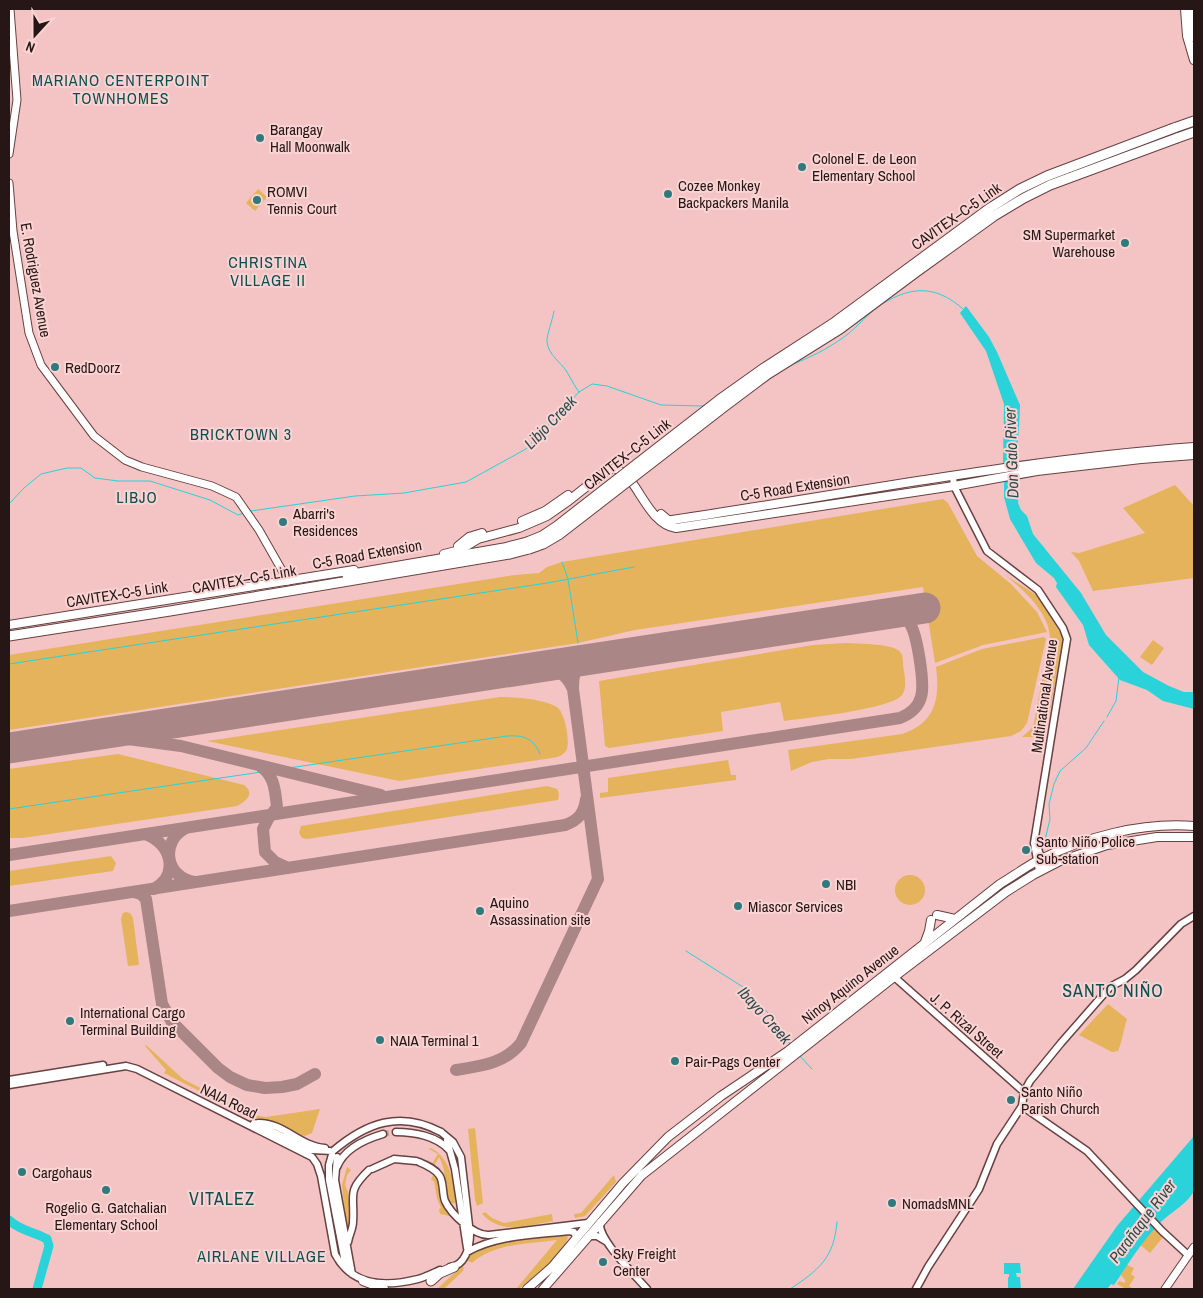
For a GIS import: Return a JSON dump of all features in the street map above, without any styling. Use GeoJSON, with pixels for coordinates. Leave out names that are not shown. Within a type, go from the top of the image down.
{"type":"FeatureCollection","features":[{"type":"Feature","properties":{"kind":"highway","name":"CAVITEX–C-5 Link"},"geometry":{"type":"LineString","coordinates":[[9,631],[494,550],[528,546],[552,530],[719,400],[835,322],[924,255],[1008,196],[1032,182],[1062,169],[1194,121]]}},
{"type":"Feature","properties":{"kind":"highway","name":"CAVITEX–C-5 Link"},"geometry":{"type":"LineString","coordinates":[[9,636],[197,607],[510,554],[560,534],[768,374],[840,329],[914,272],[1010,206],[1065,179],[1194,132]]}},
{"type":"Feature","properties":{"kind":"highway"},"geometry":{"type":"LineString","coordinates":[[429,1287],[440,1273],[454,1267]]}},
{"type":"Feature","properties":{"kind":"main road"},"geometry":{"type":"LineString","coordinates":[[9,154],[17,100],[10,9]]}},
{"type":"Feature","properties":{"kind":"main road"},"geometry":{"type":"LineString","coordinates":[[1185,9],[1187,36],[1194,60]]}},
{"type":"Feature","properties":{"kind":"main road"},"geometry":{"type":"LineString","coordinates":[[1191,9],[1194,37]]}},
{"type":"Feature","properties":{"kind":"main road","name":"E. Rodriguez Avenue"},"geometry":{"type":"LineString","coordinates":[[9,183],[13,231],[29,333],[37,358],[52,380],[94,436],[126,460],[134,464],[212,486],[236,497],[252,519],[288,581]]}},
{"type":"Feature","properties":{"kind":"main road","name":"C-5 Road Extension"},"geometry":{"type":"LineString","coordinates":[[450,553],[472,536],[517,523],[545,511],[600,470],[612,464],[620,465],[625,469],[634,478],[657,510],[670,520],[953,477],[1194,447]]}},
{"type":"Feature","properties":{"kind":"main road","name":"C-5 Road Extension"},"geometry":{"type":"LineString","coordinates":[[1141,455],[1194,455]]}},
{"type":"Feature","properties":{"kind":"main road","name":"C-5 Road Extension"},"geometry":{"type":"LineString","coordinates":[[288,581],[450,553],[462,549],[478,539],[519,528],[547,516],[611,469],[617,470],[627,478],[659,519],[668,526],[676,528],[954,486],[1000,472]]}},
{"type":"Feature","properties":{"kind":"main road","name":"CAVITEX-C-5 Link"},"geometry":{"type":"LineString","coordinates":[[9,625],[288,581]]}},
{"type":"Feature","properties":{"kind":"main road","name":"Ninoy Aquino Avenue"},"geometry":{"type":"LineString","coordinates":[[892,974],[925,942],[1000,884],[1039,861],[1100,837],[1156,826],[1191,826]]}},
{"type":"Feature","properties":{"kind":"main road"},"geometry":{"type":"LineString","coordinates":[[1191,826],[1191,837]]}},
{"type":"Feature","properties":{"kind":"main road","name":"Ninoy Aquino Avenue"},"geometry":{"type":"LineString","coordinates":[[543,1289],[642,1175],[790,1054],[892,974],[992,902],[1041,870],[1088,851],[1122,842],[1157,837],[1191,837]]}},
{"type":"Feature","properties":{"kind":"main road"},"geometry":{"type":"LineString","coordinates":[[925,942],[934,918],[955,919]]}},
{"type":"Feature","properties":{"kind":"main road","name":"Ninoy Aquino Avenue"},"geometry":{"type":"LineString","coordinates":[[526,1289],[552,1267],[588,1223],[653,1151],[721,1096],[790,1054]]}},
{"type":"Feature","properties":{"kind":"main road"},"geometry":{"type":"LineString","coordinates":[[688,1121],[696,1131]]}},
{"type":"Feature","properties":{"kind":"main road"},"geometry":{"type":"LineString","coordinates":[[1165,1289],[1194,1246]]}},
{"type":"Feature","properties":{"kind":"main road"},"geometry":{"type":"LineString","coordinates":[[363,1281],[384,1289]]}},
{"type":"Feature","properties":{"kind":"street","name":"Multinational Avenue"},"geometry":{"type":"LineString","coordinates":[[953,477],[954,486],[987,551],[1038,590],[1063,628],[1067,639],[1035,839],[1041,870]]}},
{"type":"Feature","properties":{"kind":"street"},"geometry":{"type":"LineString","coordinates":[[916,1289],[928,1266],[979,1189],[997,1144],[1022,1106],[1024,1092],[1030,1081],[1060,1043],[1110,987],[1125,979],[1155,952],[1181,924],[1194,916]]}},
{"type":"Feature","properties":{"kind":"street","name":"J. P. Rizal Street"},"geometry":{"type":"LineString","coordinates":[[892,974],[1024,1092]]}},
{"type":"Feature","properties":{"kind":"street","name":"NAIA Road"},"geometry":{"type":"LineString","coordinates":[[9,1080],[126,1062],[143,1068],[311,1150],[335,1154]]}},
{"type":"Feature","properties":{"kind":"street","name":"NAIA Road"},"geometry":{"type":"LineString","coordinates":[[9,1085],[126,1066],[312,1157],[317,1164],[320,1176],[335,1254],[339,1262],[349,1271]]}},
{"type":"Feature","properties":{"kind":"street"},"geometry":{"type":"LineString","coordinates":[[1022,1106],[1087,1151],[1162,1231],[1188,1255]]}},
{"type":"Feature","properties":{"kind":"street"},"geometry":{"type":"LineString","coordinates":[[406,1120],[425,1124],[445,1134],[456,1147],[461,1157],[470,1227],[470,1241],[462,1261],[454,1267],[448,1267],[425,1277],[384,1284],[363,1281],[349,1271],[334,1212],[328,1170],[335,1154],[360,1131],[382,1122],[406,1120]]}},
{"type":"Feature","properties":{"kind":"street"},"geometry":{"type":"LineString","coordinates":[[255,1123],[270,1124],[320,1148],[341,1148]]}},
{"type":"Feature","properties":{"kind":"street"},"geometry":{"type":"LineString","coordinates":[[396,1132],[416,1134],[439,1141],[452,1156]]}},
{"type":"Feature","properties":{"kind":"street"},"geometry":{"type":"LineString","coordinates":[[336,1170],[339,1161],[352,1149],[369,1139],[383,1134]]}},
{"type":"Feature","properties":{"kind":"street"},"geometry":{"type":"LineString","coordinates":[[447,1140],[452,1156],[467,1252]]}},
{"type":"Feature","properties":{"kind":"street"},"geometry":{"type":"LineString","coordinates":[[335,1154],[335,1180],[348,1250]]}},
{"type":"Feature","properties":{"kind":"street"},"geometry":{"type":"LineString","coordinates":[[349,1271],[348,1240],[353,1222],[353,1190],[359,1180],[370,1170],[393,1160],[418,1161],[439,1175],[446,1201],[476,1233],[489,1235],[588,1223]]}},
{"type":"Feature","properties":{"kind":"street"},"geometry":{"type":"LineString","coordinates":[[601,1221],[601,1231],[608,1243],[647,1289]]}},
{"type":"Feature","properties":{"kind":"street"},"geometry":{"type":"LineString","coordinates":[[467,1252],[487,1242],[507,1238],[569,1231],[574,1232],[576,1238]]}},
{"type":"Feature","properties":{"kind":"street"},"geometry":{"type":"LineString","coordinates":[[588,1236],[597,1236],[608,1243]]}},
{"type":"Feature","properties":{"kind":"shaded area","name":"ROMVI Tennis Court"},"geometry":{"type":"Polygon","coordinates":[[[258,189],[267,197],[255,211],[246,203],[258,189]]]}},
{"type":"Feature","properties":{"kind":"shaded area"},"geometry":{"type":"Polygon","coordinates":[[[1175,485],[1194,506],[1194,578],[1093,591],[1079,561],[1071,552],[1079,553],[1145,533],[1123,508],[1175,485]]]}},
{"type":"Feature","properties":{"kind":"shaded area"},"geometry":{"type":"Polygon","coordinates":[[[943,499],[948,503],[977,556],[1011,584],[1037,612],[1047,632],[983,645],[935,663],[923,587],[635,630],[578,643],[9,730],[9,655],[515,575],[539,573],[547,567],[562,562],[943,499]]]}},
{"type":"Feature","properties":{"kind":"shaded area"},"geometry":{"type":"Polygon","coordinates":[[[1005,575],[1038,596],[1063,640],[1045,737],[1022,737],[1031,729],[1034,723],[1050,637],[1049,628],[1034,602],[1005,575]]]}},
{"type":"Feature","properties":{"kind":"shaded area"},"geometry":{"type":"Polygon","coordinates":[[[1044,637],[1046,639],[1027,723],[1021,731],[1011,736],[851,759],[829,759],[812,762],[791,771],[788,750],[902,734],[922,723],[929,716],[936,699],[936,667],[982,649],[1044,637]]]}},
{"type":"Feature","properties":{"kind":"shaded area"},"geometry":{"type":"Polygon","coordinates":[[[1153,640],[1164,648],[1152,665],[1140,657],[1153,640]]]}},
{"type":"Feature","properties":{"kind":"shaded area"},"geometry":{"type":"Polygon","coordinates":[[[846,643],[892,647],[898,650],[902,656],[905,680],[905,688],[902,695],[895,700],[866,709],[784,721],[780,702],[721,712],[723,731],[609,748],[605,746],[599,681],[813,645],[846,643]]]}},
{"type":"Feature","properties":{"kind":"shaded area"},"geometry":{"type":"Polygon","coordinates":[[[500,697],[537,700],[557,707],[560,710],[566,728],[568,742],[566,751],[554,758],[399,781],[207,741],[500,697]]]}},
{"type":"Feature","properties":{"kind":"shaded area"},"geometry":{"type":"Polygon","coordinates":[[[118,754],[244,785],[249,794],[244,802],[237,806],[23,838],[9,838],[9,769],[118,754]]]}},
{"type":"Feature","properties":{"kind":"shaded area"},"geometry":{"type":"Polygon","coordinates":[[[728,760],[731,775],[736,775],[736,780],[600,798],[600,793],[608,792],[608,778],[728,760]]]}},
{"type":"Feature","properties":{"kind":"shaded area"},"geometry":{"type":"Polygon","coordinates":[[[547,786],[557,789],[559,794],[558,800],[307,839],[302,838],[299,833],[301,826],[547,786]]]}},
{"type":"Feature","properties":{"kind":"shaded area"},"geometry":{"type":"Polygon","coordinates":[[[111,856],[116,863],[113,871],[9,886],[9,871],[111,856]]]}},
{"type":"Feature","properties":{"kind":"shaded area"},"geometry":{"type":"Polygon","coordinates":[[[910,875],[921,879],[925,890],[921,901],[910,905],[899,901],[895,890],[899,879],[910,875]]]}},
{"type":"Feature","properties":{"kind":"shaded area"},"geometry":{"type":"Polygon","coordinates":[[[123,913],[130,913],[133,918],[139,965],[128,966],[121,919],[123,913]]]}},
{"type":"Feature","properties":{"kind":"shaded area"},"geometry":{"type":"Polygon","coordinates":[[[1108,1004],[1127,1019],[1118,1051],[1112,1052],[1079,1035],[1108,1004]]]}},
{"type":"Feature","properties":{"kind":"shaded area"},"geometry":{"type":"Polygon","coordinates":[[[146,1045],[183,1079],[253,1115],[266,1117],[320,1109],[312,1133],[305,1136],[301,1135],[268,1120],[250,1117],[164,1073],[166,1070],[146,1045]]]}},
{"type":"Feature","properties":{"kind":"shaded area"},"geometry":{"type":"Polygon","coordinates":[[[475,1128],[483,1203],[477,1206],[468,1129],[475,1128]]]}},
{"type":"Feature","properties":{"kind":"shaded area"},"geometry":{"type":"Polygon","coordinates":[[[430,1148],[437,1152],[447,1164],[453,1180],[455,1203],[449,1204],[442,1163],[439,1157],[434,1166],[432,1164],[438,1154],[430,1148]]]}},
{"type":"Feature","properties":{"kind":"shaded area"},"geometry":{"type":"Polygon","coordinates":[[[347,1167],[351,1170],[347,1175],[345,1185],[348,1192],[352,1224],[346,1225],[342,1185],[347,1167]]]}},
{"type":"Feature","properties":{"kind":"shaded area"},"geometry":{"type":"Polygon","coordinates":[[[433,1175],[437,1180],[442,1197],[459,1225],[450,1216],[440,1214],[439,1209],[441,1208],[434,1181],[431,1180],[433,1175]]]}},
{"type":"Feature","properties":{"kind":"shaded area"},"geometry":{"type":"Polygon","coordinates":[[[614,1175],[616,1182],[585,1216],[575,1218],[574,1214],[581,1213],[614,1175]]]}},
{"type":"Feature","properties":{"kind":"shaded area"},"geometry":{"type":"Polygon","coordinates":[[[485,1212],[492,1218],[504,1223],[552,1214],[553,1221],[507,1227],[490,1221],[482,1214],[485,1212]]]}},
{"type":"Feature","properties":{"kind":"shaded area"},"geometry":{"type":"Polygon","coordinates":[[[1154,1229],[1163,1237],[1150,1253],[1138,1243],[1154,1229]]]}},
{"type":"Feature","properties":{"kind":"shaded area"},"geometry":{"type":"Polygon","coordinates":[[[565,1233],[568,1237],[560,1253],[519,1289],[516,1289],[557,1240],[501,1248],[481,1256],[472,1263],[468,1260],[473,1253],[482,1247],[496,1243],[511,1239],[565,1233]]]}},
{"type":"Feature","properties":{"kind":"shaded area"},"geometry":{"type":"Polygon","coordinates":[[[1127,1265],[1134,1268],[1131,1274],[1135,1277],[1129,1286],[1131,1289],[1126,1289],[1117,1284],[1119,1281],[1125,1283],[1121,1275],[1127,1265]]]}},
{"type":"Feature","properties":{"kind":"shaded area"},"geometry":{"type":"Polygon","coordinates":[[[461,1267],[464,1267],[463,1271],[444,1289],[437,1289],[461,1267]]]}},
{"type":"Feature","properties":{"kind":"water"},"geometry":{"type":"Polygon","coordinates":[[[966,306],[989,337],[1020,405],[1015,467],[1019,492],[1018,503],[1021,510],[1027,516],[1033,534],[1081,593],[1106,635],[1143,672],[1184,692],[1194,692],[1194,709],[1163,701],[1147,690],[1120,680],[1089,645],[1083,625],[1056,587],[1057,583],[1054,578],[1036,563],[1010,519],[1004,497],[1004,404],[986,351],[960,313],[966,306]]]}},
{"type":"Feature","properties":{"kind":"water","name":"Parañaque River"},"geometry":{"type":"Polygon","coordinates":[[[1194,1136],[1195,1181],[1194,1191],[1191,1196],[1149,1235],[1114,1285],[1111,1284],[1107,1289],[1073,1289],[1117,1226],[1194,1136]]]}},
{"type":"Feature","properties":{"kind":"water"},"geometry":{"type":"Polygon","coordinates":[[[1004,1263],[1020,1263],[1021,1273],[1016,1273],[1017,1277],[1020,1277],[1021,1289],[1008,1289],[1009,1274],[1004,1274],[1004,1263]]]}},
{"type":"Feature","properties":{"kind":"waterway","name":"Libjo Creek"},"geometry":{"type":"LineString","coordinates":[[790,365],[831,345],[849,333],[877,307],[904,294],[914,291],[934,292],[953,301],[963,309]]}},
{"type":"Feature","properties":{"kind":"waterway"},"geometry":{"type":"LineString","coordinates":[[554,311],[547,340],[548,347],[579,392]]}},
{"type":"Feature","properties":{"kind":"waterway","name":"Libjo Creek"},"geometry":{"type":"LineString","coordinates":[[251,511],[355,496],[404,493],[466,482],[526,449],[579,392],[592,384],[607,386],[661,405],[702,406],[708,404]]}},
{"type":"Feature","properties":{"kind":"waterway","name":"Libjo Creek"},"geometry":{"type":"LineString","coordinates":[[9,504],[41,474],[67,468],[81,468],[95,478],[118,481],[150,481],[210,500],[238,515],[244,513]]}},
{"type":"Feature","properties":{"kind":"waterway"},"geometry":{"type":"LineString","coordinates":[[562,562],[568,579],[578,643]]}},
{"type":"Feature","properties":{"kind":"waterway"},"geometry":{"type":"LineString","coordinates":[[9,664],[547,583],[634,567]]}},
{"type":"Feature","properties":{"kind":"waterway","name":"Don Galo River"},"geometry":{"type":"LineString","coordinates":[[1107,717],[1116,701],[1119,677]]}},
{"type":"Feature","properties":{"kind":"waterway","name":"Don Galo River"},"geometry":{"type":"LineString","coordinates":[[1044,844],[1050,819],[1049,804],[1054,784],[1060,771],[1086,748],[1104,721]]}},
{"type":"Feature","properties":{"kind":"waterway"},"geometry":{"type":"LineString","coordinates":[[9,809],[507,736],[523,737],[531,741],[540,754]]}},
{"type":"Feature","properties":{"kind":"waterway","name":"Ibayo Creek"},"geometry":{"type":"LineString","coordinates":[[686,951],[743,987],[771,1016],[790,1044]]}},
{"type":"Feature","properties":{"kind":"waterway","name":"Ibayo Creek"},"geometry":{"type":"LineString","coordinates":[[799,1055],[812,1069]]}},
{"type":"Feature","properties":{"kind":"waterway"},"geometry":{"type":"LineString","coordinates":[[9,1220],[18,1227],[47,1239],[49,1246],[37,1289]]}},
{"type":"Feature","properties":{"kind":"waterway","name":"Ibayo Creek"},"geometry":{"type":"LineString","coordinates":[[790,1289],[809,1276],[823,1262],[832,1245],[837,1222]]}},
{"type":"Feature","properties":{"kind":"taxiway"},"geometry":{"type":"LineString","coordinates":[[9,855],[900,718],[913,710],[921,697],[922,681],[919,658],[914,635],[908,621],[892,614],[882,614]]}},
{"type":"Feature","properties":{"kind":"taxiway"},"geometry":{"type":"LineString","coordinates":[[573,689],[576,670],[582,664],[592,659]]}},
{"type":"Feature","properties":{"kind":"taxiway"},"geometry":{"type":"LineString","coordinates":[[456,1070],[500,1060],[521,1043],[598,879],[573,689],[566,678],[558,671],[534,667]]}},
{"type":"Feature","properties":{"kind":"taxiway"},"geometry":{"type":"LineString","coordinates":[[78,737],[128,739],[181,746],[381,795]]}},
{"type":"Feature","properties":{"kind":"taxiway"},"geometry":{"type":"LineString","coordinates":[[260,766],[269,774],[275,790],[277,807],[263,829],[265,852],[275,862],[288,868]]}},
{"type":"Feature","properties":{"kind":"taxiway"},"geometry":{"type":"LineString","coordinates":[[9,911],[565,825],[574,821],[580,815],[586,799]]}},
{"type":"Feature","properties":{"kind":"taxiway"},"geometry":{"type":"LineString","coordinates":[[186,828],[172,841],[169,849],[169,858],[177,873],[184,879],[194,882]]}},
{"type":"Feature","properties":{"kind":"taxiway"},"geometry":{"type":"LineString","coordinates":[[145,834],[161,844],[169,859],[167,875],[162,883],[154,889]]}},
{"type":"Feature","properties":{"kind":"taxiway"},"geometry":{"type":"LineString","coordinates":[[134,892],[141,894],[146,899],[162,1004],[172,1022],[218,1068],[230,1077],[247,1085],[265,1088],[282,1087],[297,1084],[315,1074]]}},
{"type":"Feature","properties":{"kind":"runway"},"geometry":{"type":"LineString","coordinates":[[9,748],[925,608]]}},
{"type":"Feature","properties":{"kind":"tunnel"},"geometry":{"type":"LineString","coordinates":[[383,1134],[396,1132]]}},
{"type":"Feature","properties":{"kind":"place","name":"Barangay Hall Moonwalk"},"geometry":{"type":"Point","coordinates":[260,138]}},
{"type":"Feature","properties":{"kind":"place","name":"Colonel E. de Leon Elementary School"},"geometry":{"type":"Point","coordinates":[802,167]}},
{"type":"Feature","properties":{"kind":"place","name":"Cozee Monkey Backpackers Manila"},"geometry":{"type":"Point","coordinates":[668,194]}},
{"type":"Feature","properties":{"kind":"place","name":"ROMVI Tennis Court"},"geometry":{"type":"Point","coordinates":[257,200]}},
{"type":"Feature","properties":{"kind":"place","name":"SM Supermarket Warehouse"},"geometry":{"type":"Point","coordinates":[1125,243]}},
{"type":"Feature","properties":{"kind":"place","name":"RedDoorz"},"geometry":{"type":"Point","coordinates":[55,367]}},
{"type":"Feature","properties":{"kind":"place","name":"Abarri's Residences"},"geometry":{"type":"Point","coordinates":[283,522]}},
{"type":"Feature","properties":{"kind":"place","name":"Santo Niño Police Sub-station"},"geometry":{"type":"Point","coordinates":[1026,850]}},
{"type":"Feature","properties":{"kind":"place","name":"NBI"},"geometry":{"type":"Point","coordinates":[826,884]}},
{"type":"Feature","properties":{"kind":"place","name":"Miascor Services"},"geometry":{"type":"Point","coordinates":[738,906]}},
{"type":"Feature","properties":{"kind":"place","name":"Aquino Assassination site"},"geometry":{"type":"Point","coordinates":[480,911]}},
{"type":"Feature","properties":{"kind":"place","name":"International Cargo Terminal Building"},"geometry":{"type":"Point","coordinates":[70,1021]}},
{"type":"Feature","properties":{"kind":"place","name":"NAIA Terminal 1"},"geometry":{"type":"Point","coordinates":[380,1040]}},
{"type":"Feature","properties":{"kind":"place","name":"Pair-Pags Center"},"geometry":{"type":"Point","coordinates":[675,1061]}},
{"type":"Feature","properties":{"kind":"place","name":"Santo Niño Parish Church"},"geometry":{"type":"Point","coordinates":[1011,1100]}},
{"type":"Feature","properties":{"kind":"place","name":"Cargohaus"},"geometry":{"type":"Point","coordinates":[22,1172]}},
{"type":"Feature","properties":{"kind":"place","name":"Rogelio G. Gatchalian Elementary School"},"geometry":{"type":"Point","coordinates":[106,1190]}},
{"type":"Feature","properties":{"kind":"place","name":"NomadsMNL"},"geometry":{"type":"Point","coordinates":[892,1203]}},
{"type":"Feature","properties":{"kind":"place","name":"Sky Freight Center"},"geometry":{"type":"Point","coordinates":[603,1262]}},
{"type":"Feature","properties":{"kind":"district","name":"MARIANO CENTERPOINT TOWNHOMES"},"geometry":{"type":"Point","coordinates":[121,89]}},
{"type":"Feature","properties":{"kind":"district","name":"CHRISTINA VILLAGE II"},"geometry":{"type":"Point","coordinates":[268,271]}},
{"type":"Feature","properties":{"kind":"district","name":"BRICKTOWN 3"},"geometry":{"type":"Point","coordinates":[241,434]}},
{"type":"Feature","properties":{"kind":"district","name":"LIBJO"},"geometry":{"type":"Point","coordinates":[137,497]}},
{"type":"Feature","properties":{"kind":"district","name":"SANTO NIÑO"},"geometry":{"type":"Point","coordinates":[1113,990]}},
{"type":"Feature","properties":{"kind":"district","name":"VITALEZ"},"geometry":{"type":"Point","coordinates":[222,1198]}},
{"type":"Feature","properties":{"kind":"district","name":"AIRLANE VILLAGE"},"geometry":{"type":"Point","coordinates":[262,1256]}}]}
